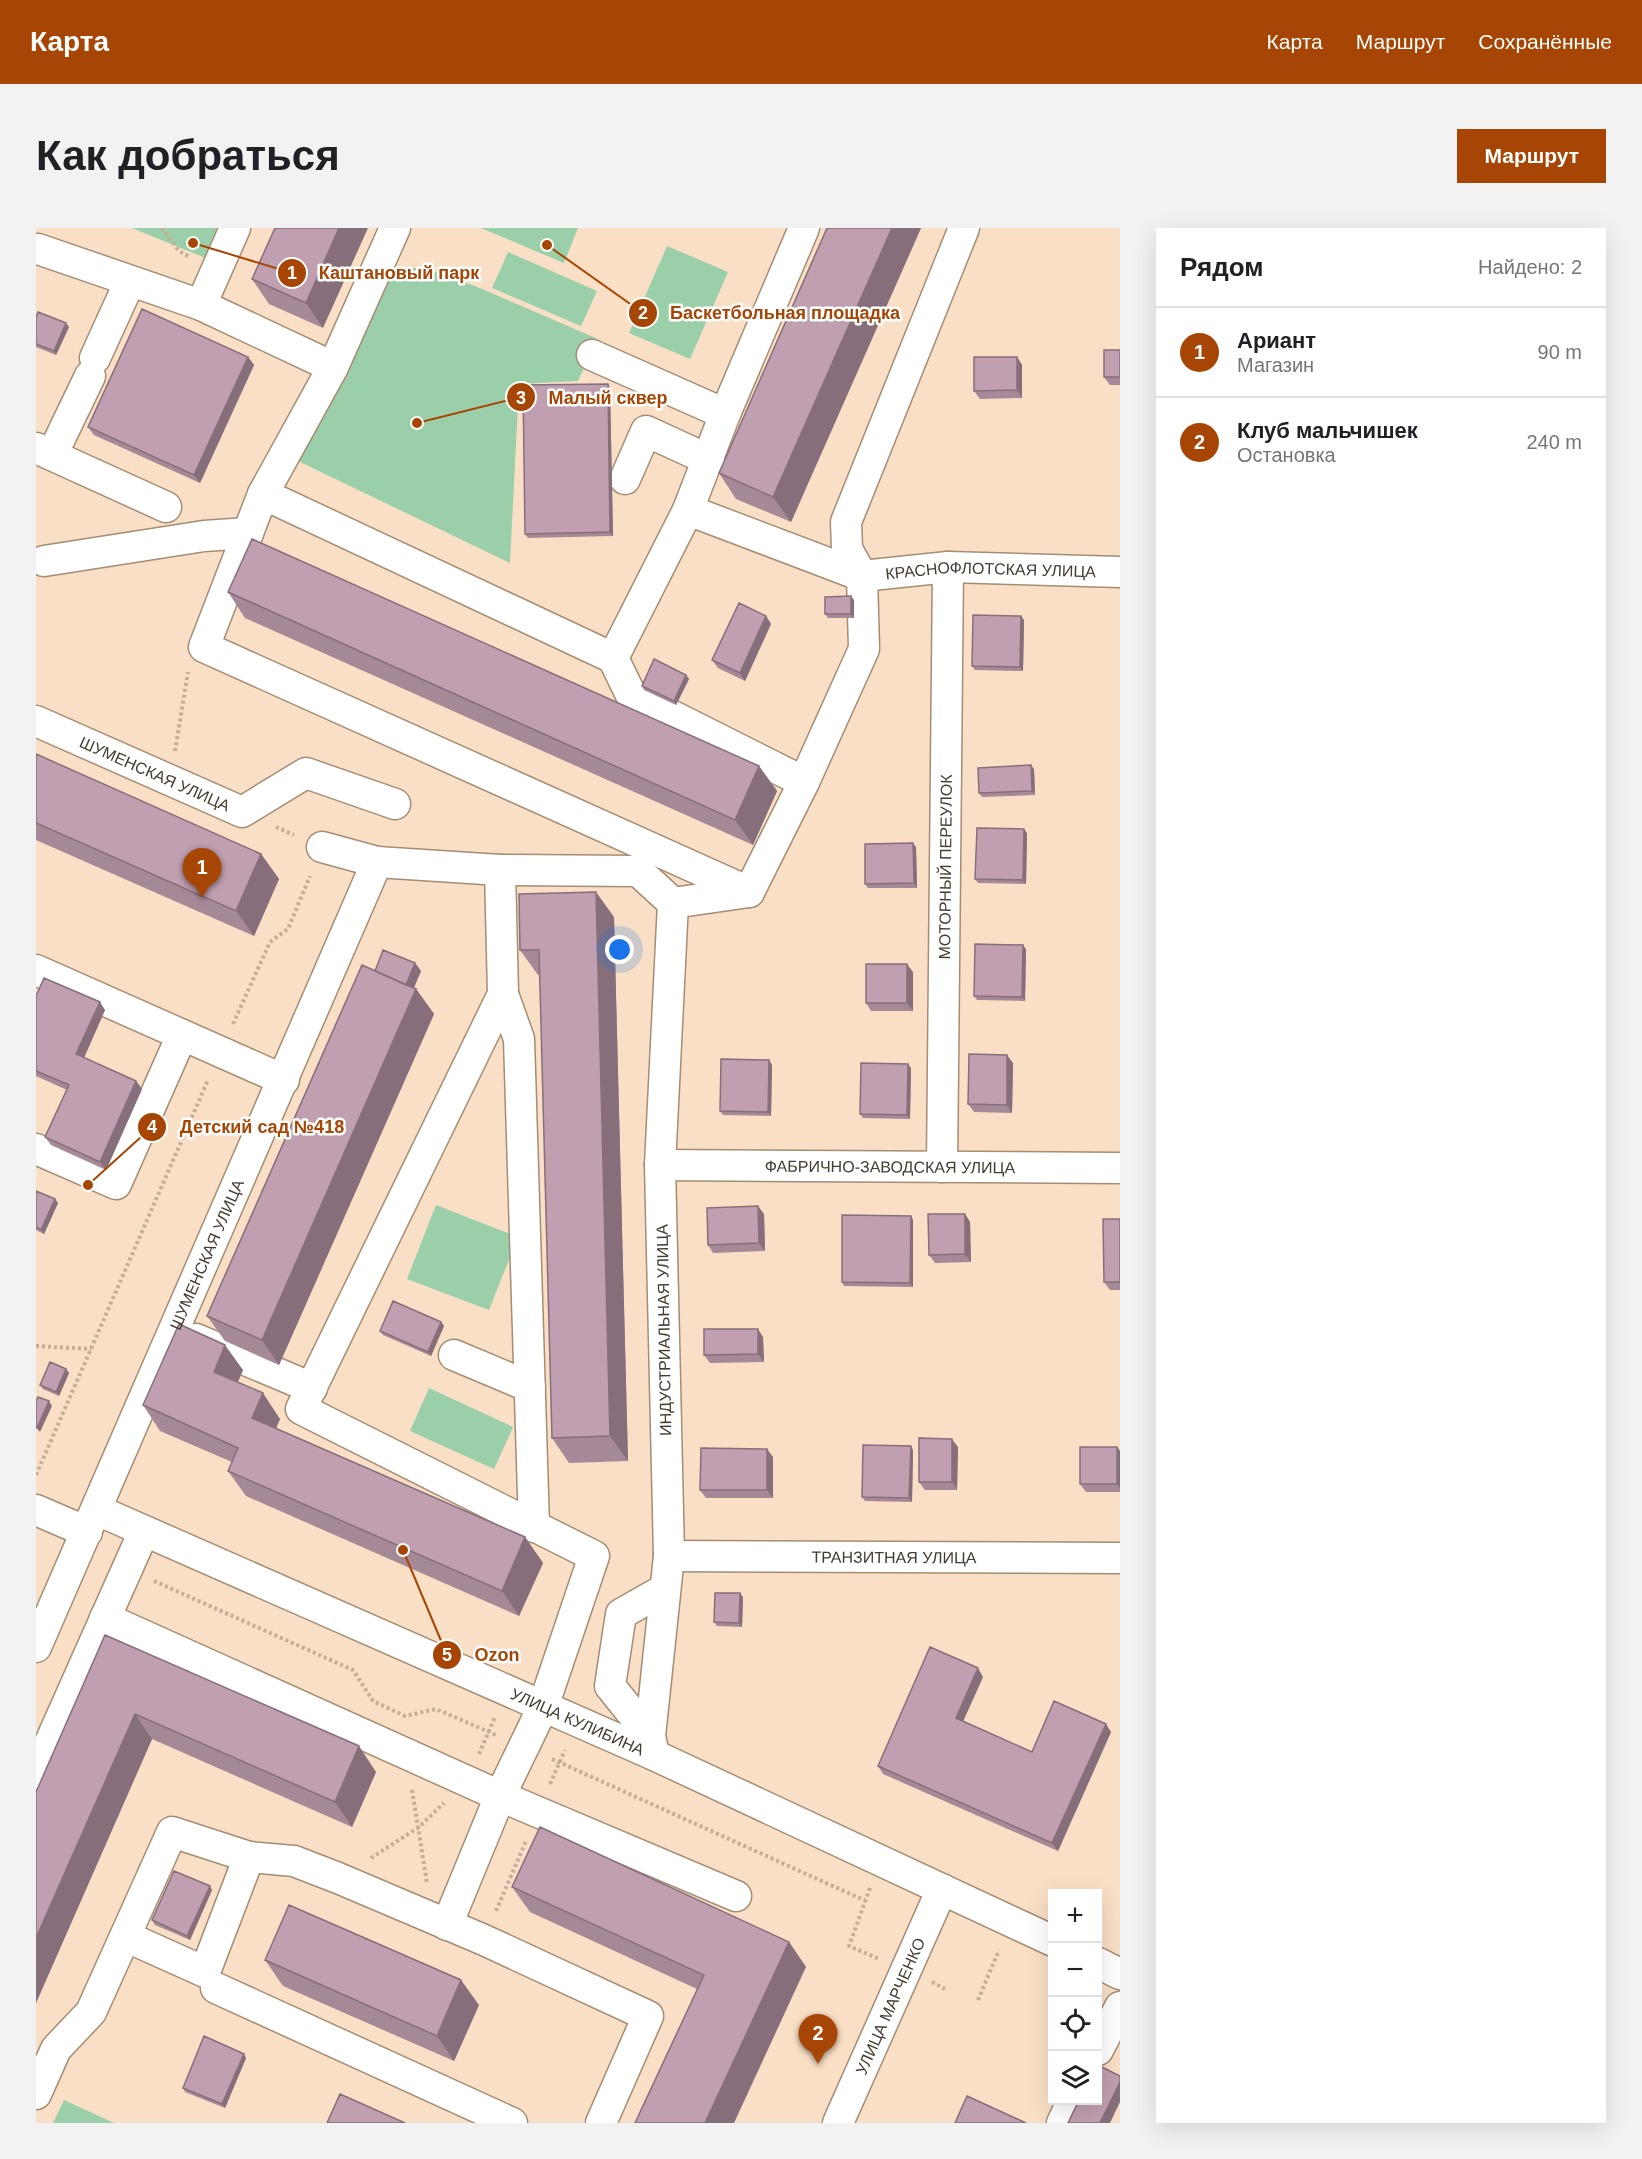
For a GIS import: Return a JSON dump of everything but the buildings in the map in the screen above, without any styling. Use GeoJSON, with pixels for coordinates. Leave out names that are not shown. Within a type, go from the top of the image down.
{"type":"FeatureCollection","features":[{"type":"Feature","properties":{"kind":"street"},"geometry":{"type":"LineString","coordinates":[[201,305],[235,228]]}},
{"type":"Feature","properties":{"kind":"street"},"geometry":{"type":"LineString","coordinates":[[395,228],[333,368],[263,494],[204,647],[749,892]]}},
{"type":"Feature","properties":{"kind":"street"},"geometry":{"type":"LineString","coordinates":[[613,658],[688,510],[725,414],[804,228]]}},
{"type":"Feature","properties":{"kind":"street"},"geometry":{"type":"LineString","coordinates":[[749,892],[804,782],[864,649],[862,576],[847,549],[846,522],[964,228]]}},
{"type":"Feature","properties":{"kind":"street"},"geometry":{"type":"LineString","coordinates":[[38,249],[201,305],[333,368]]}},
{"type":"Feature","properties":{"kind":"street"},"geometry":{"type":"LineString","coordinates":[[130,281],[93,367],[44,452],[166,507]]}},
{"type":"Feature","properties":{"kind":"street"},"geometry":{"type":"LineString","coordinates":[[592,355],[725,414]]}},
{"type":"Feature","properties":{"kind":"street"},"geometry":{"type":"LineString","coordinates":[[625,479],[646,431],[709,460]]}},
{"type":"Feature","properties":{"kind":"street"},"geometry":{"type":"LineString","coordinates":[[263,494],[613,658],[631,695],[804,782]]}},
{"type":"Feature","properties":{"kind":"street"},"geometry":{"type":"LineString","coordinates":[[688,510],[862,576]]}},
{"type":"Feature","properties":{"kind":"street"},"geometry":{"type":"LineString","coordinates":[[44,561],[204,536],[248,533]]}},
{"type":"Feature","properties":{"kind":"street","name":"КРАСНОФЛОТСКАЯ УЛИЦА"},"geometry":{"type":"LineString","coordinates":[[862,576],[948,567],[1120,572]]}},
{"type":"Feature","properties":{"kind":"street","name":"МОТОРНЫЙ ПЕРЕУЛОК"},"geometry":{"type":"LineString","coordinates":[[942,1167],[948,567]]}},
{"type":"Feature","properties":{"kind":"street","name":"ШУМЕНСКАЯ УЛИЦА"},"geometry":{"type":"LineString","coordinates":[[36,721],[242,812]]}},
{"type":"Feature","properties":{"kind":"street"},"geometry":{"type":"LineString","coordinates":[[242,812],[306,773],[395,804]]}},
{"type":"Feature","properties":{"kind":"street"},"geometry":{"type":"LineString","coordinates":[[322,847],[377,862],[500,870],[638,871],[673,903],[749,892]]}},
{"type":"Feature","properties":{"kind":"street","name":"ШУМЕНСКАЯ УЛИЦА"},"geometry":{"type":"LineString","coordinates":[[36,1647],[377,862]]}},
{"type":"Feature","properties":{"kind":"street"},"geometry":{"type":"LineString","coordinates":[[500,870],[502,994],[519,1039],[534,1527]]}},
{"type":"Feature","properties":{"kind":"street","name":"ИНДУСТРИАЛЬНАЯ УЛИЦА"},"geometry":{"type":"LineString","coordinates":[[652,1745],[669,1556],[660,1165],[673,903]]}},
{"type":"Feature","properties":{"kind":"street"},"geometry":{"type":"LineString","coordinates":[[36,970],[284,1080]]}},
{"type":"Feature","properties":{"kind":"street"},"geometry":{"type":"LineString","coordinates":[[447,1925],[500,1796],[543,1707],[594,1556],[301,1409],[502,994]]}},
{"type":"Feature","properties":{"kind":"street"},"geometry":{"type":"LineString","coordinates":[[36,1149],[116,1184],[182,1035]]}},
{"type":"Feature","properties":{"kind":"street","name":"ФАБРИЧНО-ЗАВОДСКАЯ УЛИЦА"},"geometry":{"type":"LineString","coordinates":[[660,1165],[1120,1168]]}},
{"type":"Feature","properties":{"kind":"street"},"geometry":{"type":"LineString","coordinates":[[173,1329],[312,1388]]}},
{"type":"Feature","properties":{"kind":"street"},"geometry":{"type":"LineString","coordinates":[[453,1355],[530,1387]]}},
{"type":"Feature","properties":{"kind":"street","name":"УЛИЦА КУЛИБИНА"},"geometry":{"type":"LineString","coordinates":[[36,1510],[144,1531],[543,1707],[652,1745],[880,1860],[1048,1939]]}},
{"type":"Feature","properties":{"kind":"street"},"geometry":{"type":"LineString","coordinates":[[36,1774],[144,1531]]}},
{"type":"Feature","properties":{"kind":"street","name":"ТРАНЗИТНАЯ УЛИЦА"},"geometry":{"type":"LineString","coordinates":[[669,1556],[1120,1558]]}},
{"type":"Feature","properties":{"kind":"street"},"geometry":{"type":"LineString","coordinates":[[652,1745],[610,1686],[621,1614],[665,1589]]}},
{"type":"Feature","properties":{"kind":"street"},"geometry":{"type":"LineString","coordinates":[[105,1618],[500,1796],[736,1896]]}},
{"type":"Feature","properties":{"kind":"street"},"geometry":{"type":"LineString","coordinates":[[36,2094],[56,2049],[91,2012],[172,1832],[249,1857],[294,1861],[484,1940],[648,2016],[601,2123]]}},
{"type":"Feature","properties":{"kind":"street"},"geometry":{"type":"LineString","coordinates":[[127,1936],[205,1971],[249,1857]]}},
{"type":"Feature","properties":{"kind":"street","name":"УЛИЦА МАРЧЕНКО"},"geometry":{"type":"LineString","coordinates":[[838,2123],[942,1889]]}},
{"type":"Feature","properties":{"kind":"street"},"geometry":{"type":"LineString","coordinates":[[1102,1965],[1120,1974]]}},
{"type":"Feature","properties":{"kind":"street"},"geometry":{"type":"LineString","coordinates":[[216,1988],[512,2123]]}},
{"type":"Feature","properties":{"kind":"street"},"geometry":{"type":"LineString","coordinates":[[1102,2042],[1120,2007]]}},
{"type":"Feature","properties":{"kind":"street"},"geometry":{"type":"LineString","coordinates":[[1062,2123],[1071,2105]]}},
{"type":"Feature","properties":{"kind":"path"},"geometry":{"type":"LineString","coordinates":[[162,228],[180,250],[216,272]]}},
{"type":"Feature","properties":{"kind":"path"},"geometry":{"type":"LineString","coordinates":[[170,781],[191,654],[204,647]]}},
{"type":"Feature","properties":{"kind":"path","name":"ШУМЕНСКАЯ УЛИЦА"},"geometry":{"type":"LineString","coordinates":[[242,812],[322,847]]}},
{"type":"Feature","properties":{"kind":"path"},"geometry":{"type":"LineString","coordinates":[[36,1475],[270,942],[288,929],[322,847]]}},
{"type":"Feature","properties":{"kind":"path"},"geometry":{"type":"LineString","coordinates":[[36,1346],[91,1349]]}},
{"type":"Feature","properties":{"kind":"path"},"geometry":{"type":"LineString","coordinates":[[127,1569],[352,1670],[374,1701],[405,1716],[436,1709],[524,1746],[866,1901]]}},
{"type":"Feature","properties":{"kind":"path"},"geometry":{"type":"LineString","coordinates":[[405,1754],[419,1827],[428,1892],[447,1925]]}},
{"type":"Feature","properties":{"kind":"path"},"geometry":{"type":"LineString","coordinates":[[880,1860],[849,1946],[905,1969],[945,1989]]}},
{"type":"Feature","properties":{"kind":"green space"},"geometry":{"type":"Polygon","coordinates":[[[132,228],[222,228],[208,259],[132,228]]]}},
{"type":"Feature","properties":{"kind":"green space"},"geometry":{"type":"Polygon","coordinates":[[[481,228],[578,228],[564,263],[481,228]]]}},
{"type":"Feature","properties":{"kind":"green space"},"geometry":{"type":"Polygon","coordinates":[[[667,246],[728,272],[690,359],[629,333],[667,246]]]}},
{"type":"Feature","properties":{"kind":"green space"},"geometry":{"type":"Polygon","coordinates":[[[508,252],[597,291],[581,326],[492,288],[508,252]]]}},
{"type":"Feature","properties":{"kind":"green space"},"geometry":{"type":"Polygon","coordinates":[[[389,268],[424,268],[475,286],[598,339],[578,381],[519,384],[510,563],[298,461],[389,268]]]}},
{"type":"Feature","properties":{"kind":"green space"},"geometry":{"type":"Polygon","coordinates":[[[436,1205],[518,1237],[489,1310],[407,1279],[436,1205]]]}},
{"type":"Feature","properties":{"kind":"green space"},"geometry":{"type":"Polygon","coordinates":[[[429,1388],[513,1427],[494,1469],[410,1431],[429,1388]]]}},
{"type":"Feature","properties":{"kind":"green space"},"geometry":{"type":"Polygon","coordinates":[[[64,2100],[114,2123],[53,2123],[64,2100]]]}},
{"type":"Feature","properties":{"kind":"place","name":"Каштановый парк"},"geometry":{"type":"Point","coordinates":[193,243]}},
{"type":"Feature","properties":{"kind":"place","name":"Баскетбольная площадка"},"geometry":{"type":"Point","coordinates":[547,245]}},
{"type":"Feature","properties":{"kind":"place","name":"Малый сквер"},"geometry":{"type":"Point","coordinates":[417,423]}},
{"type":"Feature","properties":{"kind":"place","name":"Ариант"},"geometry":{"type":"Point","coordinates":[202,898]}},
{"type":"Feature","properties":{"kind":"place","name":"Детский сад №418"},"geometry":{"type":"Point","coordinates":[88,1185]}},
{"type":"Feature","properties":{"kind":"place","name":"Ozon"},"geometry":{"type":"Point","coordinates":[403,1550]}},
{"type":"Feature","properties":{"kind":"place","name":"Клуб мальчишек"},"geometry":{"type":"Point","coordinates":[818,2064]}}]}
